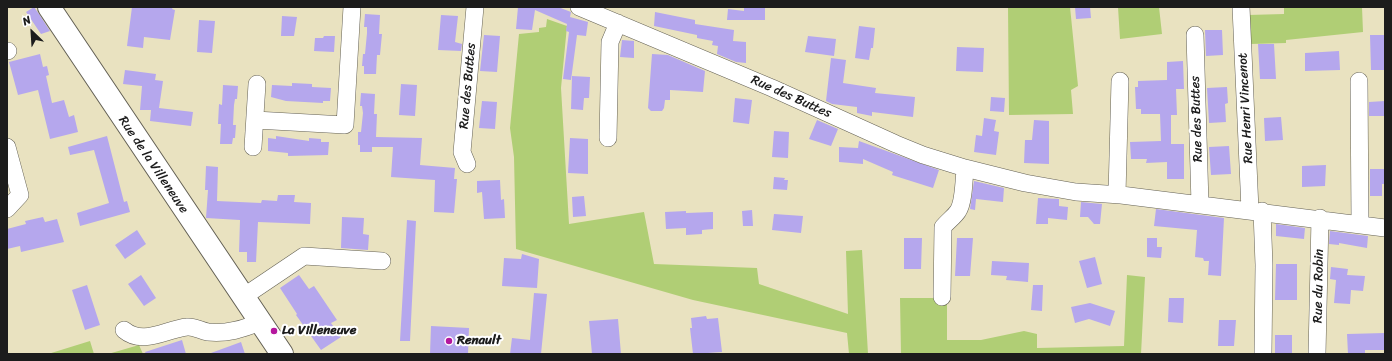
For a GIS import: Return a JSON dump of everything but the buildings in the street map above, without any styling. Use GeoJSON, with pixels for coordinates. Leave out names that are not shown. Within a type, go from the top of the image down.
{"type":"FeatureCollection","features":[{"type":"Feature","properties":{"kind":"main road","name":"Rue de la Villeneuve"},"geometry":{"type":"LineString","coordinates":[[49,7],[282,354]]}},
{"type":"Feature","properties":{"kind":"street"},"geometry":{"type":"LineString","coordinates":[[255,120],[345,125],[352,7]]}},
{"type":"Feature","properties":{"kind":"street","name":"Rue des Buttes"},"geometry":{"type":"LineString","coordinates":[[467,164],[462,152],[475,7]]}},
{"type":"Feature","properties":{"kind":"street","name":"Rue des Buttes"},"geometry":{"type":"LineString","coordinates":[[579,7],[772,88],[896,144],[923,155],[965,168],[1039,186],[1076,192],[1117,194],[1360,223],[1385,228]]}},
{"type":"Feature","properties":{"kind":"street","name":"Rue Henri Vincenot"},"geometry":{"type":"LineString","coordinates":[[1241,7],[1256,211]]}},
{"type":"Feature","properties":{"kind":"street"},"geometry":{"type":"LineString","coordinates":[[608,138],[610,42],[618,23]]}},
{"type":"Feature","properties":{"kind":"street","name":"Rue des Buttes"},"geometry":{"type":"LineString","coordinates":[[1195,35],[1200,204]]}},
{"type":"Feature","properties":{"kind":"street"},"geometry":{"type":"LineString","coordinates":[[1117,194],[1120,81]]}},
{"type":"Feature","properties":{"kind":"street"},"geometry":{"type":"LineString","coordinates":[[1359,81],[1360,223]]}},
{"type":"Feature","properties":{"kind":"street"},"geometry":{"type":"LineString","coordinates":[[253,148],[257,84]]}},
{"type":"Feature","properties":{"kind":"street"},"geometry":{"type":"LineString","coordinates":[[7,147],[20,195],[7,209]]}},
{"type":"Feature","properties":{"kind":"street"},"geometry":{"type":"LineString","coordinates":[[942,297],[943,227],[958,211],[961,202],[965,168]]}},
{"type":"Feature","properties":{"kind":"street"},"geometry":{"type":"LineString","coordinates":[[1256,211],[1264,266],[1264,354]]}},
{"type":"Feature","properties":{"kind":"street","name":"Rue du Robin"},"geometry":{"type":"LineString","coordinates":[[1317,354],[1320,218]]}},
{"type":"Feature","properties":{"kind":"street"},"geometry":{"type":"LineString","coordinates":[[243,297],[304,256],[382,261]]}},
{"type":"Feature","properties":{"kind":"street"},"geometry":{"type":"LineString","coordinates":[[124,330],[130,335],[138,337],[157,335],[189,327],[221,333],[260,322]]}},
{"type":"Feature","properties":{"kind":"green space"},"geometry":{"type":"Polygon","coordinates":[[[1008,7],[1070,7],[1078,86],[1071,90],[1073,114],[1009,115],[1008,7]]]}},
{"type":"Feature","properties":{"kind":"green space"},"geometry":{"type":"Polygon","coordinates":[[[1118,7],[1159,7],[1162,34],[1120,39],[1118,7]]]}},
{"type":"Feature","properties":{"kind":"green space"},"geometry":{"type":"Polygon","coordinates":[[[1284,7],[1362,7],[1363,32],[1286,40],[1286,43],[1250,44],[1248,15],[1284,14],[1284,7]]]}},
{"type":"Feature","properties":{"kind":"green space"},"geometry":{"type":"Polygon","coordinates":[[[547,19],[567,26],[561,88],[569,224],[644,212],[654,264],[757,268],[759,284],[848,314],[846,251],[862,250],[868,354],[849,354],[847,333],[693,300],[516,249],[514,157],[510,128],[519,34],[539,32],[539,28],[546,27],[547,19]]]}},
{"type":"Feature","properties":{"kind":"green space"},"geometry":{"type":"Polygon","coordinates":[[[1127,275],[1145,277],[1141,354],[901,354],[900,298],[947,298],[947,340],[981,340],[1024,331],[1037,334],[1037,348],[1124,346],[1127,275]]]}},
{"type":"Feature","properties":{"kind":"green space"},"geometry":{"type":"Polygon","coordinates":[[[90,341],[94,354],[48,354],[90,341]]]}},
{"type":"Feature","properties":{"kind":"green space"},"geometry":{"type":"Polygon","coordinates":[[[139,345],[143,354],[108,354],[139,345]]]}},
{"type":"Feature","properties":{"kind":"place","name":"La Villeneuve"},"geometry":{"type":"Point","coordinates":[274,331]}},
{"type":"Feature","properties":{"kind":"place","name":"Renault"},"geometry":{"type":"Point","coordinates":[449,341]}}]}
